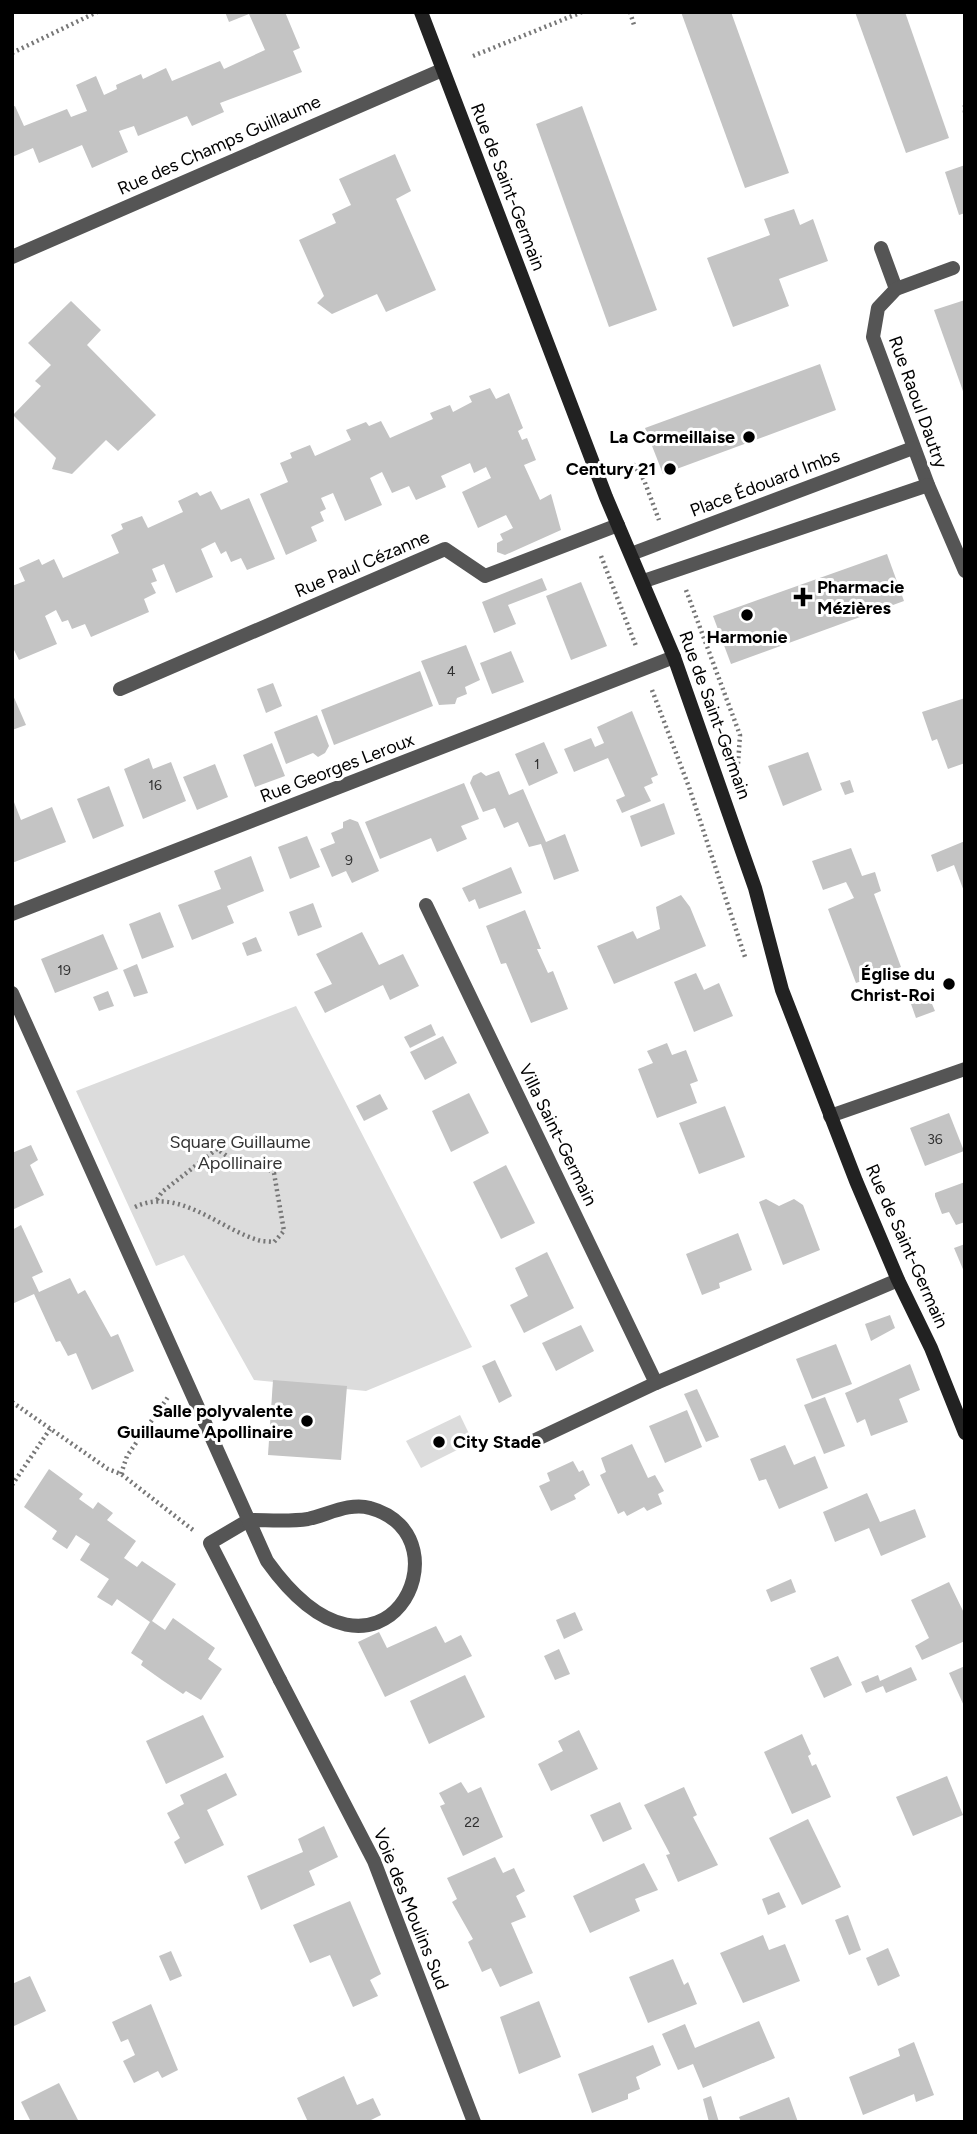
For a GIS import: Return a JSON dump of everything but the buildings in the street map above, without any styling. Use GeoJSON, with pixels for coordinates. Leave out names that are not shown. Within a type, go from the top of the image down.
{"type":"FeatureCollection","features":[{"type":"Feature","properties":{"kind":"main road","name":"Rue de Saint-Germain"},"geometry":{"type":"LineString","coordinates":[[421,12],[618,525],[674,657],[755,888],[782,990],[830,1116],[898,1280],[932,1348],[965,1433]]}},
{"type":"Feature","properties":{"kind":"street","name":"Rue des Champs Guillaume"},"geometry":{"type":"LineString","coordinates":[[12,257],[442,69]]}},
{"type":"Feature","properties":{"kind":"street"},"geometry":{"type":"LineString","coordinates":[[881,248],[896,289],[953,268]]}},
{"type":"Feature","properties":{"kind":"street","name":"Rue Raoul Dautry"},"geometry":{"type":"LineString","coordinates":[[896,289],[878,308],[873,337],[913,448],[965,571]]}},
{"type":"Feature","properties":{"kind":"street","name":"Place Édouard Imbs"},"geometry":{"type":"LineString","coordinates":[[631,554],[913,448]]}},
{"type":"Feature","properties":{"kind":"street"},"geometry":{"type":"LineString","coordinates":[[644,581],[928,485]]}},
{"type":"Feature","properties":{"kind":"street","name":"Rue Paul Cézanne"},"geometry":{"type":"LineString","coordinates":[[120,689],[445,549],[485,576],[618,525]]}},
{"type":"Feature","properties":{"kind":"street","name":"Rue Georges Leroux"},"geometry":{"type":"LineString","coordinates":[[12,914],[674,657]]}},
{"type":"Feature","properties":{"kind":"street","name":"Villa Saint-Germain"},"geometry":{"type":"LineString","coordinates":[[426,905],[656,1382]]}},
{"type":"Feature","properties":{"kind":"street"},"geometry":{"type":"LineString","coordinates":[[12,993],[112,1218],[249,1520],[267,1561],[280,1580],[311,1608],[341,1624],[357,1628],[374,1624],[391,1615],[406,1599],[414,1583],[415,1558],[410,1540],[389,1516],[367,1507],[352,1507],[305,1520],[249,1520],[210,1543]]}},
{"type":"Feature","properties":{"kind":"street"},"geometry":{"type":"LineString","coordinates":[[830,1116],[965,1069]]}},
{"type":"Feature","properties":{"kind":"street"},"geometry":{"type":"LineString","coordinates":[[531,1442],[656,1382],[898,1280]]}},
{"type":"Feature","properties":{"kind":"street","name":"Voie des Moulins Sud"},"geometry":{"type":"LineString","coordinates":[[210,1543],[374,1861],[474,2122]]}},
{"type":"Feature","properties":{"kind":"path"},"geometry":{"type":"LineString","coordinates":[[12,52],[97,12]]}},
{"type":"Feature","properties":{"kind":"path"},"geometry":{"type":"LineString","coordinates":[[473,56],[582,12]]}},
{"type":"Feature","properties":{"kind":"path"},"geometry":{"type":"LineString","coordinates":[[630,12],[635,24]]}},
{"type":"Feature","properties":{"kind":"path"},"geometry":{"type":"LineString","coordinates":[[965,105],[965,115]]}},
{"type":"Feature","properties":{"kind":"path"},"geometry":{"type":"LineString","coordinates":[[593,534],[638,652]]}},
{"type":"Feature","properties":{"kind":"path"},"geometry":{"type":"LineString","coordinates":[[112,1218],[156,1201],[182,1205],[261,1241],[274,1242],[284,1231],[274,1173],[268,1169],[244,1168],[217,1149],[162,1192],[156,1201]]}},
{"type":"Feature","properties":{"kind":"path"},"geometry":{"type":"LineString","coordinates":[[121,1474],[127,1456],[183,1376]]}},
{"type":"Feature","properties":{"kind":"path"},"geometry":{"type":"LineString","coordinates":[[12,1402],[108,1469],[121,1474],[210,1543]]}},
{"type":"Feature","properties":{"kind":"path"},"geometry":{"type":"LineString","coordinates":[[12,1485],[50,1429]]}},
{"type":"Feature","properties":{"kind":"green space","name":"Square Guillaume Apollinaire"},"geometry":{"type":"Polygon","coordinates":[[[296,1006],[472,1347],[366,1391],[254,1380],[184,1255],[156,1266],[76,1091],[296,1006]]]}},
{"type":"Feature","properties":{"kind":"green space","name":"City Stade"},"geometry":{"type":"Polygon","coordinates":[[[460,1415],[473,1442],[421,1468],[406,1441],[460,1415]]]}},
{"type":"Feature","properties":{"kind":"place","name":"La Cormeillaise"},"geometry":{"type":"Point","coordinates":[749,437]}},
{"type":"Feature","properties":{"kind":"place","name":"Century 21"},"geometry":{"type":"Point","coordinates":[670,469]}},
{"type":"Feature","properties":{"kind":"place","name":"Pharmacie Mézières"},"geometry":{"type":"Point","coordinates":[803,597]}},
{"type":"Feature","properties":{"kind":"place","name":"Harmonie"},"geometry":{"type":"Point","coordinates":[747,615]}},
{"type":"Feature","properties":{"kind":"place","name":"Église du Christ-Roi"},"geometry":{"type":"Point","coordinates":[949,984]}},
{"type":"Feature","properties":{"kind":"place","name":"Salle polyvalente Guillaume Apollinaire"},"geometry":{"type":"Point","coordinates":[307,1421]}},
{"type":"Feature","properties":{"kind":"place","name":"City Stade"},"geometry":{"type":"Point","coordinates":[439,1442]}}]}
